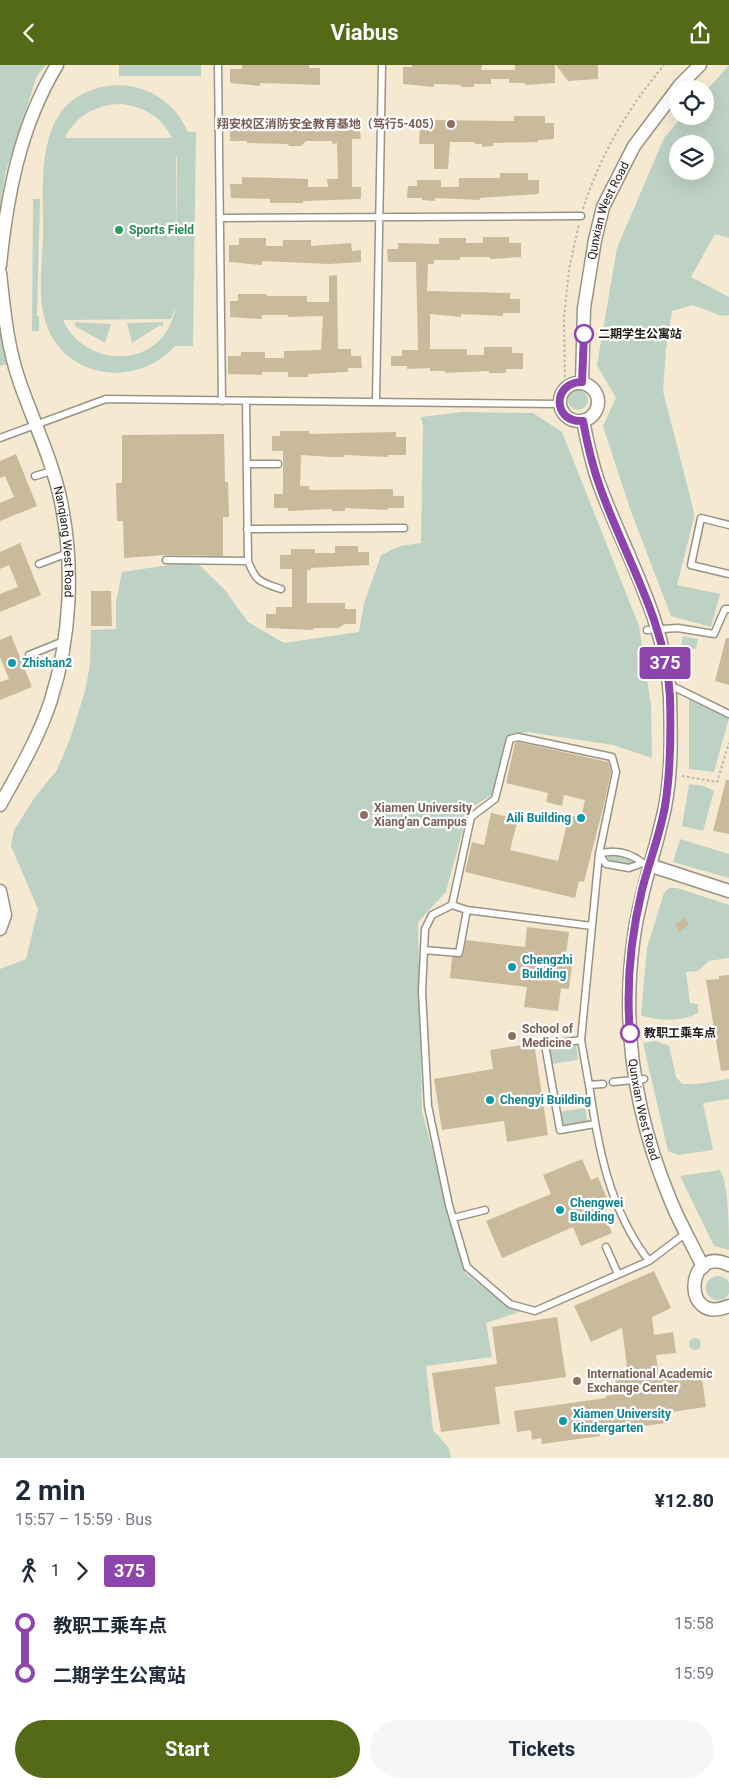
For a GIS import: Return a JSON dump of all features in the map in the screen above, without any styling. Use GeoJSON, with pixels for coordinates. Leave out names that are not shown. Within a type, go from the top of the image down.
{"type":"FeatureCollection","features":[{"type":"Feature","properties":{"kind":"street"},"geometry":{"type":"LineString","coordinates":[[0,265],[5,213],[20,147],[43,89],[57,65]]}},
{"type":"Feature","properties":{"kind":"street","name":"Qunxian West Road"},"geometry":{"type":"LineString","coordinates":[[582,382],[584,308],[595,240],[604,207],[634,146],[680,85],[700,65]]}},
{"type":"Feature","properties":{"kind":"street","name":"Nanqiang West Road"},"geometry":{"type":"LineString","coordinates":[[0,273],[6,329],[19,379],[61,501],[69,563],[64,641],[51,699],[40,729],[0,805]]}},
{"type":"Feature","properties":{"kind":"street"},"geometry":{"type":"LineString","coordinates":[[582,382],[592,387],[598,398],[593,415],[583,421],[570,419],[561,411],[559,404],[562,392],[573,383],[582,382]]}},
{"type":"Feature","properties":{"kind":"street","name":"Qunxian West Road"},"geometry":{"type":"LineString","coordinates":[[583,421],[600,487],[648,602],[652,629],[662,644],[668,684],[670,774],[665,808],[646,864],[634,936],[630,976],[629,1019],[639,1080],[658,1168],[671,1202],[703,1267]]}},
{"type":"Feature","properties":{"kind":"street"},"geometry":{"type":"LineString","coordinates":[[646,864],[729,891]]}},
{"type":"Feature","properties":{"kind":"street"},"geometry":{"type":"LineString","coordinates":[[0,891],[5,915],[0,929]]}},
{"type":"Feature","properties":{"kind":"street"},"geometry":{"type":"LineString","coordinates":[[729,1265],[720,1262],[703,1267],[694,1279],[693,1287],[696,1298],[702,1305],[713,1310],[729,1307]]}},
{"type":"Feature","properties":{"kind":"lane"},"geometry":{"type":"LineString","coordinates":[[218,65],[222,401]]}},
{"type":"Feature","properties":{"kind":"lane"},"geometry":{"type":"LineString","coordinates":[[376,401],[382,65]]}},
{"type":"Feature","properties":{"kind":"lane"},"geometry":{"type":"LineString","coordinates":[[220,218],[581,216]]}},
{"type":"Feature","properties":{"kind":"lane"},"geometry":{"type":"LineString","coordinates":[[0,438],[106,399],[559,404]]}},
{"type":"Feature","properties":{"kind":"lane"},"geometry":{"type":"LineString","coordinates":[[246,401],[248,561],[254,577],[281,589]]}},
{"type":"Feature","properties":{"kind":"lane"},"geometry":{"type":"LineString","coordinates":[[246,464],[278,465]]}},
{"type":"Feature","properties":{"kind":"lane"},"geometry":{"type":"LineString","coordinates":[[35,476],[52,471]]}},
{"type":"Feature","properties":{"kind":"lane"},"geometry":{"type":"LineString","coordinates":[[729,525],[701,518],[690,565],[729,574]]}},
{"type":"Feature","properties":{"kind":"lane"},"geometry":{"type":"LineString","coordinates":[[247,529],[404,528]]}},
{"type":"Feature","properties":{"kind":"lane"},"geometry":{"type":"LineString","coordinates":[[39,564],[68,553]]}},
{"type":"Feature","properties":{"kind":"lane"},"geometry":{"type":"LineString","coordinates":[[166,560],[248,561]]}},
{"type":"Feature","properties":{"kind":"lane"},"geometry":{"type":"LineString","coordinates":[[652,629],[678,628],[714,634],[725,609],[729,609]]}},
{"type":"Feature","properties":{"kind":"lane"},"geometry":{"type":"LineString","coordinates":[[30,655],[64,641]]}},
{"type":"Feature","properties":{"kind":"lane"},"geometry":{"type":"LineString","coordinates":[[668,684],[729,714]]}},
{"type":"Feature","properties":{"kind":"lane"},"geometry":{"type":"LineString","coordinates":[[452,905],[471,817],[495,799],[510,739],[518,737],[612,757],[616,773],[599,854],[581,1040],[595,1124],[609,1186],[631,1237],[649,1261]]}},
{"type":"Feature","properties":{"kind":"lane"},"geometry":{"type":"LineString","coordinates":[[599,854],[609,851],[632,855],[646,864]]}},
{"type":"Feature","properties":{"kind":"lane"},"geometry":{"type":"LineString","coordinates":[[599,854],[606,864],[629,868],[646,864]]}},
{"type":"Feature","properties":{"kind":"lane"},"geometry":{"type":"LineString","coordinates":[[592,926],[468,910],[452,905],[432,915],[425,929],[422,991],[428,1106],[453,1219],[466,1267],[510,1304],[535,1311],[649,1261],[686,1233]]}},
{"type":"Feature","properties":{"kind":"lane"},"geometry":{"type":"LineString","coordinates":[[424,950],[459,953],[468,910]]}},
{"type":"Feature","properties":{"kind":"lane"},"geometry":{"type":"LineString","coordinates":[[581,1040],[545,1045],[560,1130],[595,1124]]}},
{"type":"Feature","properties":{"kind":"lane"},"geometry":{"type":"LineString","coordinates":[[613,1082],[639,1080]]}},
{"type":"Feature","properties":{"kind":"lane"},"geometry":{"type":"LineString","coordinates":[[588,1085],[603,1084]]}},
{"type":"Feature","properties":{"kind":"lane"},"geometry":{"type":"LineString","coordinates":[[453,1219],[485,1210]]}},
{"type":"Feature","properties":{"kind":"lane"},"geometry":{"type":"LineString","coordinates":[[606,1247],[618,1274]]}},
{"type":"Feature","properties":{"kind":"path"},"geometry":{"type":"LineString","coordinates":[[670,774],[717,782],[729,743]]}},
{"type":"Feature","properties":{"kind":"shaded area","name":"Xiamen University Xiang'an Campus"},"geometry":{"type":"Polygon","coordinates":[[[0,65],[729,65],[729,1458],[0,1458],[0,65]]]}},
{"type":"Feature","properties":{"kind":"green space"},"geometry":{"type":"Polygon","coordinates":[[[0,65],[46,65],[37,76],[5,174],[0,209],[0,65]]]}},
{"type":"Feature","properties":{"kind":"green space"},"geometry":{"type":"Polygon","coordinates":[[[119,65],[201,65],[201,76],[119,76],[119,65]]]}},
{"type":"Feature","properties":{"kind":"green space"},"geometry":{"type":"Polygon","coordinates":[[[729,65],[729,238],[715,234],[691,277],[729,297],[729,315],[722,316],[693,305],[672,311],[666,350],[663,391],[694,518],[677,585],[720,594],[711,627],[671,616],[630,509],[603,426],[616,398],[597,365],[617,248],[664,138],[675,125],[714,125],[714,82],[729,65]]]}},
{"type":"Feature","properties":{"kind":"green space"},"geometry":{"type":"Polygon","coordinates":[[[116,85],[139,88],[159,97],[176,112],[188,132],[196,132],[193,346],[175,346],[160,359],[143,368],[124,372],[105,372],[87,367],[71,358],[57,344],[47,326],[42,305],[43,190],[44,165],[48,142],[56,121],[69,103],[88,91],[116,85]],[[121,104],[104,106],[88,113],[75,123],[65,138],[172,138],[163,124],[151,114],[137,107],[121,104]],[[174,144],[176,155],[176,249],[177,160],[174,144]],[[175,308],[171,319],[63,320],[72,334],[84,345],[98,352],[113,356],[129,356],[144,351],[157,342],[168,329],[174,316],[175,308]]]}},
{"type":"Feature","properties":{"kind":"green space"},"geometry":{"type":"Polygon","coordinates":[[[33,199],[40,199],[37,316],[39,316],[39,331],[32,331],[33,199]]]}},
{"type":"Feature","properties":{"kind":"green space"},"geometry":{"type":"Polygon","coordinates":[[[0,313],[6,364],[0,366],[0,313]]]}},
{"type":"Feature","properties":{"kind":"green space"},"geometry":{"type":"Polygon","coordinates":[[[75,322],[111,324],[105,343],[75,326],[75,322]]]}},
{"type":"Feature","properties":{"kind":"green space"},"geometry":{"type":"Polygon","coordinates":[[[163,322],[163,326],[160,325],[132,343],[127,323],[163,322]]]}},
{"type":"Feature","properties":{"kind":"green space"},"geometry":{"type":"Polygon","coordinates":[[[578,390],[585,393],[588,400],[585,407],[578,410],[571,407],[568,400],[571,393],[578,390]]]}},
{"type":"Feature","properties":{"kind":"green space"},"geometry":{"type":"Polygon","coordinates":[[[462,412],[533,413],[562,432],[639,626],[651,705],[652,758],[613,745],[527,732],[515,734],[498,791],[468,810],[446,892],[418,922],[422,1111],[465,1273],[507,1306],[528,1309],[486,1323],[492,1357],[426,1366],[433,1430],[449,1448],[451,1458],[0,1458],[0,969],[26,959],[38,909],[11,846],[14,830],[35,797],[57,770],[70,739],[85,691],[90,665],[91,630],[116,629],[116,602],[122,572],[195,561],[225,590],[248,622],[284,643],[359,632],[364,604],[381,555],[400,546],[421,543],[423,426],[421,417],[462,412]]]}},
{"type":"Feature","properties":{"kind":"green space"},"geometry":{"type":"Polygon","coordinates":[[[683,636],[698,639],[696,649],[681,646],[683,636]]]}},
{"type":"Feature","properties":{"kind":"green space"},"geometry":{"type":"Polygon","coordinates":[[[689,695],[717,708],[729,718],[714,772],[689,769],[689,695]]]}},
{"type":"Feature","properties":{"kind":"green space"},"geometry":{"type":"Polygon","coordinates":[[[689,784],[704,786],[714,791],[703,831],[682,826],[689,784]]]}},
{"type":"Feature","properties":{"kind":"green space"},"geometry":{"type":"Polygon","coordinates":[[[680,839],[729,854],[729,878],[673,862],[680,839]]]}},
{"type":"Feature","properties":{"kind":"green space"},"geometry":{"type":"Polygon","coordinates":[[[608,855],[632,858],[631,864],[608,861],[608,855]]]}},
{"type":"Feature","properties":{"kind":"green space"},"geometry":{"type":"Polygon","coordinates":[[[669,888],[677,888],[729,905],[729,958],[709,961],[698,971],[686,972],[690,1003],[698,1004],[698,1013],[685,1018],[670,1020],[641,1015],[647,948],[664,893],[669,888]]]}},
{"type":"Feature","properties":{"kind":"green space"},"geometry":{"type":"Polygon","coordinates":[[[656,1041],[669,1046],[676,1077],[682,1084],[698,1084],[729,1079],[729,1099],[703,1103],[713,1150],[679,1155],[668,1151],[643,1043],[656,1041]]]}},
{"type":"Feature","properties":{"kind":"green space"},"geometry":{"type":"Polygon","coordinates":[[[576,1045],[578,1060],[551,1064],[549,1050],[576,1045]]]}},
{"type":"Feature","properties":{"kind":"green space"},"geometry":{"type":"Polygon","coordinates":[[[585,1108],[588,1123],[561,1127],[559,1112],[585,1108]]]}},
{"type":"Feature","properties":{"kind":"green space"},"geometry":{"type":"Polygon","coordinates":[[[720,1170],[727,1196],[729,1250],[714,1246],[680,1176],[720,1170]]]}},
{"type":"Feature","properties":{"kind":"green space"},"geometry":{"type":"Polygon","coordinates":[[[718,1276],[727,1279],[730,1288],[727,1297],[718,1300],[709,1297],[706,1288],[709,1279],[718,1276]]]}},
{"type":"Feature","properties":{"kind":"green space"},"geometry":{"type":"Polygon","coordinates":[[[693,1338],[697,1338],[701,1344],[697,1350],[693,1350],[689,1346],[689,1342],[693,1338]]]}},
{"type":"Feature","properties":{"kind":"building"},"geometry":{"type":"Polygon","coordinates":[[[242,65],[309,65],[309,68],[320,68],[320,85],[260,83],[260,86],[230,83],[230,69],[242,69],[242,65]]]}},
{"type":"Feature","properties":{"kind":"building"},"geometry":{"type":"Polygon","coordinates":[[[412,65],[482,65],[481,70],[515,70],[515,65],[555,65],[555,83],[525,85],[525,83],[509,83],[509,79],[491,79],[491,84],[474,84],[474,87],[434,84],[434,87],[403,84],[403,67],[412,67],[412,65]]]}},
{"type":"Feature","properties":{"kind":"building"},"geometry":{"type":"Polygon","coordinates":[[[556,65],[598,65],[598,79],[568,81],[556,65]]]}},
{"type":"Feature","properties":{"kind":"building"},"geometry":{"type":"Polygon","coordinates":[[[514,116],[545,116],[545,123],[554,123],[554,139],[538,140],[538,142],[493,143],[493,146],[482,147],[482,144],[475,144],[475,142],[450,142],[448,169],[434,169],[434,144],[419,144],[420,126],[428,126],[428,120],[514,121],[514,116]]]}},
{"type":"Feature","properties":{"kind":"building"},"geometry":{"type":"Polygon","coordinates":[[[240,118],[269,118],[269,124],[309,123],[309,130],[326,130],[326,123],[351,123],[351,130],[360,130],[361,139],[352,139],[352,187],[361,187],[361,199],[270,203],[270,199],[231,198],[230,184],[242,184],[242,177],[308,179],[308,187],[328,187],[327,179],[338,179],[337,143],[332,144],[332,141],[306,141],[301,146],[289,146],[288,144],[230,141],[230,126],[240,127],[240,118]]]}},
{"type":"Feature","properties":{"kind":"building"},"geometry":{"type":"Polygon","coordinates":[[[500,173],[528,173],[528,180],[539,180],[539,194],[480,198],[480,200],[435,198],[435,201],[422,200],[422,198],[407,198],[408,186],[417,186],[417,180],[441,180],[441,187],[459,187],[459,178],[500,178],[500,173]]]}},
{"type":"Feature","properties":{"kind":"building"},"geometry":{"type":"Polygon","coordinates":[[[483,237],[509,237],[509,243],[521,243],[521,257],[490,259],[490,257],[460,257],[460,260],[434,260],[434,264],[428,264],[427,291],[510,293],[510,299],[520,299],[520,313],[503,313],[503,316],[461,314],[461,317],[430,314],[430,349],[467,349],[467,355],[484,355],[484,347],[512,347],[512,353],[523,353],[523,369],[506,369],[506,373],[489,373],[489,371],[445,373],[445,371],[430,371],[430,368],[407,369],[407,366],[391,366],[391,356],[402,356],[402,350],[418,350],[416,262],[388,262],[387,249],[398,249],[398,243],[439,244],[439,238],[466,238],[466,243],[483,243],[483,237]]]}},
{"type":"Feature","properties":{"kind":"building"},"geometry":{"type":"Polygon","coordinates":[[[239,238],[266,238],[266,246],[283,246],[283,240],[311,240],[311,246],[351,243],[352,251],[361,250],[361,262],[329,264],[262,261],[262,265],[229,262],[229,245],[239,245],[239,238]]]}},
{"type":"Feature","properties":{"kind":"building"},"geometry":{"type":"Polygon","coordinates":[[[337,275],[338,349],[351,349],[351,356],[361,356],[362,368],[348,368],[348,372],[308,374],[308,377],[288,377],[288,372],[262,372],[262,375],[228,374],[228,356],[241,356],[241,352],[265,352],[265,358],[284,358],[284,351],[321,350],[323,316],[288,317],[288,315],[262,315],[262,319],[230,317],[230,301],[238,301],[238,294],[267,294],[267,296],[307,296],[307,302],[329,302],[329,276],[337,275]]]}},
{"type":"Feature","properties":{"kind":"building"},"geometry":{"type":"Polygon","coordinates":[[[280,431],[309,431],[309,434],[396,432],[396,437],[406,437],[406,455],[388,455],[388,457],[344,455],[344,457],[332,457],[301,455],[300,486],[309,486],[309,490],[393,489],[393,496],[404,496],[404,508],[388,508],[388,510],[345,508],[345,511],[332,511],[332,509],[288,511],[288,508],[274,508],[274,494],[283,494],[283,451],[272,451],[272,436],[280,436],[280,431]]]}},
{"type":"Feature","properties":{"kind":"building"},"geometry":{"type":"Polygon","coordinates":[[[224,434],[225,482],[228,482],[229,517],[223,517],[223,556],[166,555],[124,558],[123,521],[117,521],[116,483],[122,483],[122,435],[224,434]]]}},
{"type":"Feature","properties":{"kind":"building"},"geometry":{"type":"Polygon","coordinates":[[[16,454],[37,506],[0,521],[0,503],[14,497],[5,476],[0,478],[0,461],[16,454]]]}},
{"type":"Feature","properties":{"kind":"building"},"geometry":{"type":"Polygon","coordinates":[[[20,543],[41,595],[0,612],[0,594],[18,587],[9,565],[0,569],[0,552],[20,543]]]}},
{"type":"Feature","properties":{"kind":"building"},"geometry":{"type":"Polygon","coordinates":[[[335,546],[358,546],[358,552],[369,552],[369,565],[311,568],[311,570],[307,570],[307,603],[345,603],[345,609],[356,609],[356,624],[345,624],[338,628],[313,628],[313,630],[266,628],[266,614],[276,614],[276,607],[292,607],[292,569],[280,569],[280,555],[291,555],[291,549],[315,549],[315,553],[335,553],[335,546]]]}},
{"type":"Feature","properties":{"kind":"building"},"geometry":{"type":"Polygon","coordinates":[[[91,591],[111,591],[112,626],[91,626],[91,591]]]}},
{"type":"Feature","properties":{"kind":"building","name":"Zhishan2"},"geometry":{"type":"Polygon","coordinates":[[[11,635],[32,687],[0,700],[0,682],[9,679],[0,657],[0,640],[11,635]]]}},
{"type":"Feature","properties":{"kind":"building"},"geometry":{"type":"Polygon","coordinates":[[[726,638],[729,638],[729,685],[715,681],[726,638]]]}},
{"type":"Feature","properties":{"kind":"building","name":"Aili Building"},"geometry":{"type":"Polygon","coordinates":[[[518,742],[608,762],[611,772],[604,804],[584,882],[579,881],[575,898],[465,872],[472,842],[484,845],[491,813],[518,819],[510,850],[558,861],[569,815],[581,818],[585,800],[564,795],[562,806],[546,802],[548,793],[506,783],[515,743],[518,742]]]}},
{"type":"Feature","properties":{"kind":"building"},"geometry":{"type":"Polygon","coordinates":[[[726,780],[729,780],[729,834],[713,831],[726,780]]]}},
{"type":"Feature","properties":{"kind":"building"},"geometry":{"type":"Polygon","coordinates":[[[684,918],[689,924],[680,932],[675,925],[684,918]]]}},
{"type":"Feature","properties":{"kind":"building","name":"Chengzhi Building"},"geometry":{"type":"Polygon","coordinates":[[[527,927],[569,932],[566,955],[573,956],[569,989],[561,988],[558,1011],[524,1007],[527,987],[450,978],[452,957],[463,956],[466,940],[525,947],[527,927]]]}},
{"type":"Feature","properties":{"kind":"building"},"geometry":{"type":"Polygon","coordinates":[[[729,975],[729,1070],[721,1071],[706,980],[719,979],[719,976],[729,975]]]}},
{"type":"Feature","properties":{"kind":"building","name":"Chengyi Building"},"geometry":{"type":"Polygon","coordinates":[[[534,1043],[548,1135],[507,1142],[504,1121],[442,1130],[434,1079],[493,1069],[490,1050],[534,1043]]]}},
{"type":"Feature","properties":{"kind":"building","name":"Chengwei Building"},"geometry":{"type":"Polygon","coordinates":[[[582,1159],[591,1180],[598,1177],[611,1208],[603,1211],[612,1233],[581,1246],[573,1227],[502,1258],[486,1221],[551,1194],[543,1175],[582,1159]]]}},
{"type":"Feature","properties":{"kind":"building","name":"International Academic Exchange Center"},"geometry":{"type":"Polygon","coordinates":[[[654,1271],[671,1308],[652,1317],[654,1335],[673,1332],[676,1353],[656,1355],[659,1377],[701,1371],[706,1407],[664,1413],[666,1423],[599,1432],[600,1436],[542,1444],[541,1438],[532,1440],[531,1430],[517,1432],[514,1411],[606,1398],[606,1396],[617,1394],[615,1377],[628,1375],[622,1328],[591,1342],[574,1306],[654,1271]]]}},
{"type":"Feature","properties":{"kind":"building"},"geometry":{"type":"Polygon","coordinates":[[[557,1317],[566,1377],[495,1387],[500,1424],[441,1432],[432,1373],[497,1364],[492,1327],[557,1317]]]}},
{"type":"Feature","properties":{"kind":"bus line","name":"375"},"geometry":{"type":"LineString","coordinates":[[584,334],[582,382],[573,383],[566,387],[562,392],[559,404],[565,416],[576,421],[583,421],[590,456],[600,487],[648,602],[662,644],[670,695],[670,774],[665,808],[642,891],[634,936],[630,976],[630,1033]]}},
{"type":"Feature","properties":{"kind":"place","name":"翔安校区消防安全教育基地（笃行5-405）"},"geometry":{"type":"Point","coordinates":[451,124]}},
{"type":"Feature","properties":{"kind":"place","name":"Sports Field"},"geometry":{"type":"Point","coordinates":[119,230]}},
{"type":"Feature","properties":{"kind":"place","name":"二期学生公寓站"},"geometry":{"type":"Point","coordinates":[584,334]}},
{"type":"Feature","properties":{"kind":"place","name":"Zhishan2"},"geometry":{"type":"Point","coordinates":[12,663]}},
{"type":"Feature","properties":{"kind":"place","name":"Xiamen University Xiang'an Campus"},"geometry":{"type":"Point","coordinates":[364,815]}},
{"type":"Feature","properties":{"kind":"place","name":"Aili Building"},"geometry":{"type":"Point","coordinates":[581,818]}},
{"type":"Feature","properties":{"kind":"place","name":"Chengzhi Building"},"geometry":{"type":"Point","coordinates":[512,967]}},
{"type":"Feature","properties":{"kind":"place","name":"教职工乘车点"},"geometry":{"type":"Point","coordinates":[630,1033]}},
{"type":"Feature","properties":{"kind":"place","name":"School of Medicine"},"geometry":{"type":"Point","coordinates":[512,1036]}},
{"type":"Feature","properties":{"kind":"place","name":"Chengyi Building"},"geometry":{"type":"Point","coordinates":[490,1100]}},
{"type":"Feature","properties":{"kind":"place","name":"Chengwei Building"},"geometry":{"type":"Point","coordinates":[560,1210]}},
{"type":"Feature","properties":{"kind":"place","name":"International Academic Exchange Center"},"geometry":{"type":"Point","coordinates":[577,1381]}},
{"type":"Feature","properties":{"kind":"place","name":"Xiamen University Kindergarten"},"geometry":{"type":"Point","coordinates":[563,1421]}}]}
